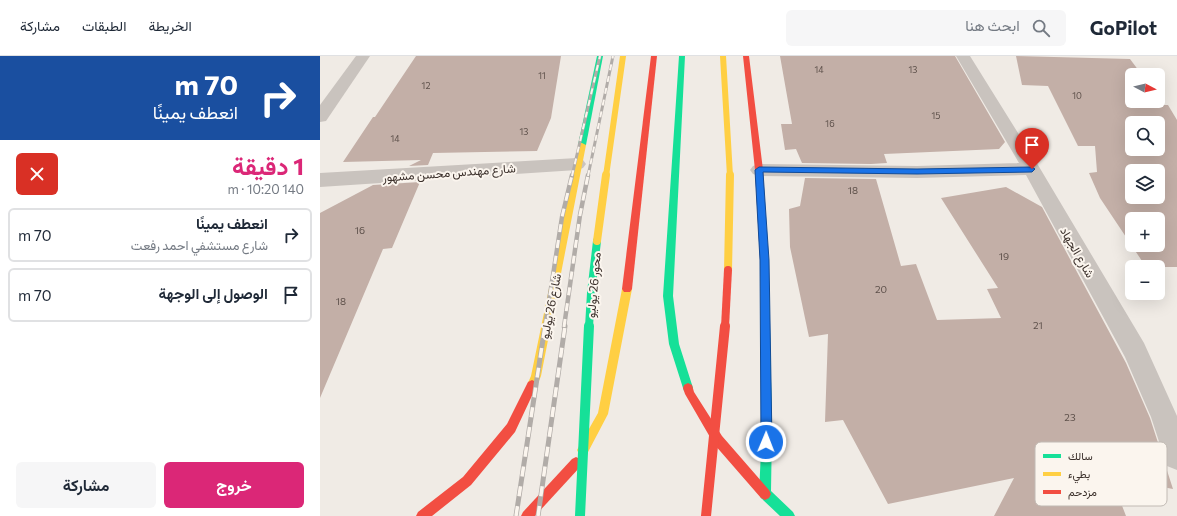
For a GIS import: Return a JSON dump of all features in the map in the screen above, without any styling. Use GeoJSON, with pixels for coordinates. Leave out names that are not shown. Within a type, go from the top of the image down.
{"type":"FeatureCollection","features":[{"type":"Feature","properties":{"kind":"main road","name":"شارع 26 يوليو"},"geometry":{"type":"LineString","coordinates":[[422,516],[467,481],[511,428],[536,376],[577,164],[600,56]]}},
{"type":"Feature","properties":{"kind":"main road","name":"محور 26 يوليو"},"geometry":{"type":"LineString","coordinates":[[580,516],[591,293],[596,241],[623,56]]}},
{"type":"Feature","properties":{"kind":"main road"},"geometry":{"type":"LineString","coordinates":[[527,516],[576,462],[603,414],[625,304],[654,56]]}},
{"type":"Feature","properties":{"kind":"main road"},"geometry":{"type":"LineString","coordinates":[[682,56],[668,296],[674,344],[690,394],[718,440],[764,494],[789,516]]}},
{"type":"Feature","properties":{"kind":"main road"},"geometry":{"type":"LineString","coordinates":[[706,516],[722,373],[727,306],[730,166],[723,56]]}},
{"type":"Feature","properties":{"kind":"main road"},"geometry":{"type":"LineString","coordinates":[[746,56],[759,170],[765,260],[767,429],[764,509]]}},
{"type":"Feature","properties":{"kind":"street"},"geometry":{"type":"LineString","coordinates":[[320,117],[363,56]]}},
{"type":"Feature","properties":{"kind":"street","name":"شارع الجهاد"},"geometry":{"type":"LineString","coordinates":[[963,56],[1032,169],[1135,351],[1164,416],[1177,456]]}},
{"type":"Feature","properties":{"kind":"street","name":"شارع مهندس محسن مشهور"},"geometry":{"type":"LineString","coordinates":[[320,180],[577,164]]}},
{"type":"Feature","properties":{"kind":"street"},"geometry":{"type":"LineString","coordinates":[[759,170],[917,172],[1032,169]]}},
{"type":"Feature","properties":{"kind":"building"},"geometry":{"type":"Polygon","coordinates":[[[416,56],[561,56],[551,118],[537,151],[433,153],[428,165],[409,166],[421,160],[343,162],[416,56]]]}},
{"type":"Feature","properties":{"kind":"building"},"geometry":{"type":"Polygon","coordinates":[[[780,56],[955,56],[1005,142],[999,149],[884,154],[887,163],[802,163],[796,149],[785,150],[781,124],[792,124],[780,56]]]}},
{"type":"Feature","properties":{"kind":"building"},"geometry":{"type":"Polygon","coordinates":[[[1016,56],[1130,59],[1137,68],[1125,68],[1125,108],[1165,108],[1165,105],[1168,105],[1177,120],[1177,267],[1165,267],[1165,260],[1141,260],[1136,252],[1165,252],[1165,212],[1125,212],[1125,236],[1100,198],[1089,173],[1097,172],[1095,146],[1078,146],[1048,86],[1022,85],[1016,56]]]}},
{"type":"Feature","properties":{"kind":"building"},"geometry":{"type":"Polygon","coordinates":[[[805,178],[876,179],[901,266],[916,264],[937,320],[1001,318],[987,289],[998,288],[941,198],[1006,187],[1042,207],[1126,363],[1150,418],[1158,442],[1035,442],[1035,506],[1122,506],[1126,516],[994,516],[1014,478],[888,504],[843,420],[825,422],[828,334],[809,337],[790,247],[789,209],[800,206],[805,178]]]}},
{"type":"Feature","properties":{"kind":"building"},"geometry":{"type":"Polygon","coordinates":[[[420,182],[392,248],[383,249],[320,398],[320,213],[373,185],[420,182]]]}},
{"type":"Feature","properties":{"kind":"building"},"geometry":{"type":"Polygon","coordinates":[[[1167,470],[1173,489],[1167,488],[1167,470]]]}},
{"type":"Feature","properties":{"kind":"railway"},"geometry":{"type":"LineString","coordinates":[[572,176],[600,56]]}},
{"type":"Feature","properties":{"kind":"railway"},"geometry":{"type":"LineString","coordinates":[[588,176],[613,56]]}},
{"type":"Feature","properties":{"kind":"railway"},"geometry":{"type":"LineString","coordinates":[[545,327],[562,217],[572,175]]}},
{"type":"Feature","properties":{"kind":"railway"},"geometry":{"type":"LineString","coordinates":[[564,327],[580,215],[588,175]]}},
{"type":"Feature","properties":{"kind":"railway"},"geometry":{"type":"LineString","coordinates":[[516,516],[545,326]]}},
{"type":"Feature","properties":{"kind":"railway"},"geometry":{"type":"LineString","coordinates":[[538,516],[565,326]]}},
{"type":"Feature","properties":{"kind":"traffic: fast"},"geometry":{"type":"LineString","coordinates":[[582,145],[600,56]]}},
{"type":"Feature","properties":{"kind":"traffic: fast"},"geometry":{"type":"LineString","coordinates":[[682,56],[668,296],[674,344],[688,388]]}},
{"type":"Feature","properties":{"kind":"traffic: fast"},"geometry":{"type":"LineString","coordinates":[[580,516],[591,293],[597,241]]}},
{"type":"Feature","properties":{"kind":"traffic: fast"},"geometry":{"type":"LineString","coordinates":[[765,278],[767,429],[765,494],[789,516]]}},
{"type":"Feature","properties":{"kind":"traffic: slow"},"geometry":{"type":"LineString","coordinates":[[597,241],[623,56]]}},
{"type":"Feature","properties":{"kind":"traffic: slow"},"geometry":{"type":"LineString","coordinates":[[723,56],[730,166],[728,270]]}},
{"type":"Feature","properties":{"kind":"traffic: slow"},"geometry":{"type":"LineString","coordinates":[[532,385],[536,376],[582,145]]}},
{"type":"Feature","properties":{"kind":"traffic: slow"},"geometry":{"type":"LineString","coordinates":[[583,450],[603,414],[627,289]]}},
{"type":"Feature","properties":{"kind":"traffic: jam"},"geometry":{"type":"LineString","coordinates":[[627,289],[654,56]]}},
{"type":"Feature","properties":{"kind":"traffic: jam"},"geometry":{"type":"LineString","coordinates":[[746,56],[759,170],[765,278]]}},
{"type":"Feature","properties":{"kind":"traffic: jam"},"geometry":{"type":"LineString","coordinates":[[706,516],[723,363],[728,270]]}},
{"type":"Feature","properties":{"kind":"traffic: jam"},"geometry":{"type":"LineString","coordinates":[[422,516],[467,481],[511,428],[532,385]]}},
{"type":"Feature","properties":{"kind":"traffic: jam"},"geometry":{"type":"LineString","coordinates":[[688,388],[690,394],[718,440],[765,494]]}},
{"type":"Feature","properties":{"kind":"traffic: jam"},"geometry":{"type":"LineString","coordinates":[[527,516],[576,463]]}},
{"type":"Feature","properties":{"kind":"route"},"geometry":{"type":"LineString","coordinates":[[766,442],[764,309],[765,260],[759,170],[917,172],[1032,169]]}}]}
